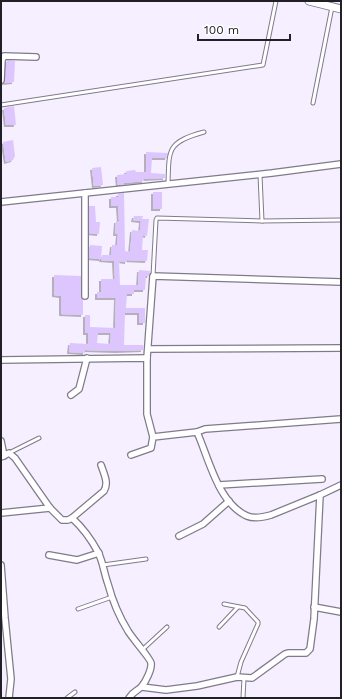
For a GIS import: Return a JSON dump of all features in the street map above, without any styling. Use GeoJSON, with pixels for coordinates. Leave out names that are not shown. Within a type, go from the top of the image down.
{"type":"FeatureCollection","features":[{"type":"Feature","properties":{"kind":"street"},"geometry":{"type":"LineString","coordinates":[[309,1],[341,8]]}},
{"type":"Feature","properties":{"kind":"street"},"geometry":{"type":"LineString","coordinates":[[1,80],[2,60],[4,56],[36,57]]}},
{"type":"Feature","properties":{"kind":"street"},"geometry":{"type":"LineString","coordinates":[[1,202],[341,164]]}},
{"type":"Feature","properties":{"kind":"street"},"geometry":{"type":"LineString","coordinates":[[85,193],[85,296]]}},
{"type":"Feature","properties":{"kind":"street"},"geometry":{"type":"LineString","coordinates":[[131,455],[151,448],[152,437],[147,414],[148,349],[153,276],[341,282]]}},
{"type":"Feature","properties":{"kind":"street"},"geometry":{"type":"LineString","coordinates":[[148,349],[341,348]]}},
{"type":"Feature","properties":{"kind":"street"},"geometry":{"type":"LineString","coordinates":[[71,395],[79,389],[86,358]]}},
{"type":"Feature","properties":{"kind":"street"},"geometry":{"type":"LineString","coordinates":[[1,360],[148,358]]}},
{"type":"Feature","properties":{"kind":"street"},"geometry":{"type":"LineString","coordinates":[[152,437],[197,432],[205,429],[341,419]]}},
{"type":"Feature","properties":{"kind":"street"},"geometry":{"type":"LineString","coordinates":[[197,432],[219,485],[229,501],[248,516],[265,516],[320,495],[341,485]]}},
{"type":"Feature","properties":{"kind":"street"},"geometry":{"type":"LineString","coordinates":[[1,441],[2,456],[9,453],[15,458],[50,508],[62,520],[72,518],[104,491],[107,483],[101,465]]}},
{"type":"Feature","properties":{"kind":"street"},"geometry":{"type":"LineString","coordinates":[[219,485],[322,479]]}},
{"type":"Feature","properties":{"kind":"street"},"geometry":{"type":"LineString","coordinates":[[142,687],[166,690],[198,686],[237,677],[252,678],[288,653],[302,653],[310,649],[314,608],[320,495]]}},
{"type":"Feature","properties":{"kind":"street"},"geometry":{"type":"LineString","coordinates":[[179,536],[203,524],[229,501]]}},
{"type":"Feature","properties":{"kind":"street"},"geometry":{"type":"LineString","coordinates":[[1,513],[50,508]]}},
{"type":"Feature","properties":{"kind":"street"},"geometry":{"type":"LineString","coordinates":[[72,518],[88,534],[99,553],[112,597],[128,631],[150,660],[151,664],[142,687],[132,693],[129,698]]}},
{"type":"Feature","properties":{"kind":"street"},"geometry":{"type":"LineString","coordinates":[[49,555],[78,560],[99,553]]}},
{"type":"Feature","properties":{"kind":"street"},"geometry":{"type":"LineString","coordinates":[[1,565],[4,644],[11,679],[9,698]]}},
{"type":"Feature","properties":{"kind":"street"},"geometry":{"type":"LineString","coordinates":[[314,608],[341,612]]}},
{"type":"Feature","properties":{"kind":"lane"},"geometry":{"type":"LineString","coordinates":[[1,105],[263,65],[276,1]]}},
{"type":"Feature","properties":{"kind":"lane"},"geometry":{"type":"LineString","coordinates":[[313,104],[332,7]]}},
{"type":"Feature","properties":{"kind":"lane"},"geometry":{"type":"LineString","coordinates":[[168,184],[169,157],[173,147],[186,137],[204,132]]}},
{"type":"Feature","properties":{"kind":"lane"},"geometry":{"type":"LineString","coordinates":[[260,174],[262,221]]}},
{"type":"Feature","properties":{"kind":"lane"},"geometry":{"type":"LineString","coordinates":[[153,276],[157,218],[262,221],[341,220]]}},
{"type":"Feature","properties":{"kind":"lane"},"geometry":{"type":"LineString","coordinates":[[9,453],[39,438]]}},
{"type":"Feature","properties":{"kind":"lane"},"geometry":{"type":"LineString","coordinates":[[103,565],[146,559]]}},
{"type":"Feature","properties":{"kind":"lane"},"geometry":{"type":"LineString","coordinates":[[78,608],[112,597]]}},
{"type":"Feature","properties":{"kind":"lane"},"geometry":{"type":"LineString","coordinates":[[224,604],[245,608],[258,622],[241,662],[237,677]]}},
{"type":"Feature","properties":{"kind":"lane"},"geometry":{"type":"LineString","coordinates":[[218,627],[238,606]]}},
{"type":"Feature","properties":{"kind":"lane"},"geometry":{"type":"LineString","coordinates":[[142,650],[168,627]]}},
{"type":"Feature","properties":{"kind":"lane"},"geometry":{"type":"LineString","coordinates":[[243,698],[244,678]]}},
{"type":"Feature","properties":{"kind":"lane"},"geometry":{"type":"LineString","coordinates":[[67,698],[75,692]]}},
{"type":"Feature","properties":{"kind":"building"},"geometry":{"type":"Polygon","coordinates":[[[7,60],[15,61],[14,82],[4,83],[7,60]]]}},
{"type":"Feature","properties":{"kind":"building"},"geometry":{"type":"Polygon","coordinates":[[[14,106],[16,125],[6,125],[4,108],[14,106]]]}},
{"type":"Feature","properties":{"kind":"building"},"geometry":{"type":"Polygon","coordinates":[[[13,140],[15,156],[13,160],[6,162],[3,142],[13,140]]]}},
{"type":"Feature","properties":{"kind":"building"},"geometry":{"type":"Polygon","coordinates":[[[146,152],[168,153],[167,158],[152,158],[151,173],[165,174],[165,178],[144,179],[144,181],[118,185],[117,175],[127,174],[126,171],[135,170],[136,172],[146,172],[146,152]]]}},
{"type":"Feature","properties":{"kind":"building"},"geometry":{"type":"Polygon","coordinates":[[[101,167],[103,185],[94,186],[92,168],[101,167]]]}},
{"type":"Feature","properties":{"kind":"building"},"geometry":{"type":"Polygon","coordinates":[[[153,192],[162,192],[162,209],[153,209],[153,192]]]}},
{"type":"Feature","properties":{"kind":"building"},"geometry":{"type":"Polygon","coordinates":[[[124,193],[125,251],[130,252],[132,230],[140,231],[141,221],[133,220],[134,216],[143,216],[142,219],[149,219],[147,236],[143,235],[142,250],[148,250],[147,261],[119,261],[120,285],[138,285],[139,270],[150,271],[149,276],[146,276],[145,290],[134,290],[134,294],[127,294],[126,308],[145,308],[145,323],[139,323],[139,313],[125,313],[124,345],[143,345],[143,350],[85,350],[85,353],[69,352],[70,343],[88,344],[88,333],[85,333],[85,315],[90,315],[90,327],[115,328],[116,298],[97,298],[97,292],[101,292],[101,279],[115,279],[114,261],[101,260],[102,255],[111,255],[112,245],[117,245],[118,234],[115,234],[116,221],[119,221],[118,206],[111,206],[111,197],[118,197],[118,194],[124,193]],[[98,333],[97,343],[110,344],[111,333],[98,333]]]}},
{"type":"Feature","properties":{"kind":"building"},"geometry":{"type":"Polygon","coordinates":[[[89,206],[95,206],[96,222],[100,222],[99,234],[89,233],[89,206]]]}},
{"type":"Feature","properties":{"kind":"building"},"geometry":{"type":"Polygon","coordinates":[[[90,245],[102,246],[101,259],[89,258],[90,245]]]}},
{"type":"Feature","properties":{"kind":"building"},"geometry":{"type":"Polygon","coordinates":[[[54,275],[81,276],[83,315],[61,314],[61,296],[54,295],[54,275]]]}}]}
